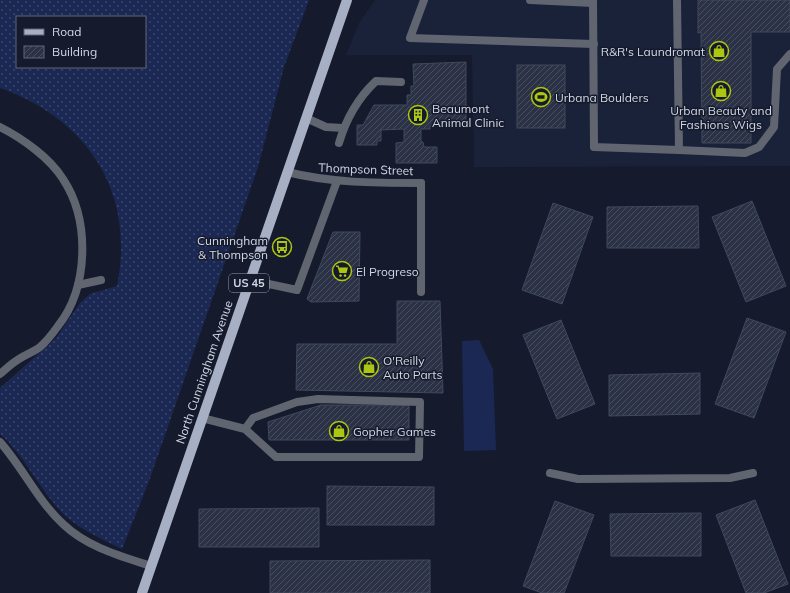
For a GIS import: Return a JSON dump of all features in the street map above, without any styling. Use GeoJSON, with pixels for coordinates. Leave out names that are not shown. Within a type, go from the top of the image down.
{"type":"FeatureCollection","features":[{"type":"Feature","properties":{"kind":"main road","name":"North Cunningham Avenue"},"geometry":{"type":"LineString","coordinates":[[142,593],[347,0]]}},
{"type":"Feature","properties":{"kind":"street"},"geometry":{"type":"LineString","coordinates":[[424,0],[410,38],[594,44]]}},
{"type":"Feature","properties":{"kind":"street"},"geometry":{"type":"LineString","coordinates":[[530,0],[593,1],[594,147],[745,153],[759,147],[774,127],[777,69],[790,54]]}},
{"type":"Feature","properties":{"kind":"street"},"geometry":{"type":"LineString","coordinates":[[678,0],[680,150]]}},
{"type":"Feature","properties":{"kind":"street"},"geometry":{"type":"LineString","coordinates":[[339,143],[343,128],[361,95],[376,81],[401,82]]}},
{"type":"Feature","properties":{"kind":"street"},"geometry":{"type":"LineString","coordinates":[[306,118],[326,127],[343,128]]}},
{"type":"Feature","properties":{"kind":"street"},"geometry":{"type":"LineString","coordinates":[[0,127],[21,138],[47,161],[63,178],[74,199],[82,242],[82,263],[78,285],[59,325],[40,347],[19,358],[0,374]]}},
{"type":"Feature","properties":{"kind":"street","name":"Thompson Street"},"geometry":{"type":"LineString","coordinates":[[287,172],[313,179],[337,181],[421,183],[421,292]]}},
{"type":"Feature","properties":{"kind":"street"},"geometry":{"type":"LineString","coordinates":[[250,280],[297,290],[337,181]]}},
{"type":"Feature","properties":{"kind":"street"},"geometry":{"type":"LineString","coordinates":[[78,285],[101,280]]}},
{"type":"Feature","properties":{"kind":"street"},"geometry":{"type":"LineString","coordinates":[[202,418],[245,429],[276,457],[419,457],[420,402],[318,399],[297,402],[253,418],[245,429]]}},
{"type":"Feature","properties":{"kind":"street"},"geometry":{"type":"LineString","coordinates":[[0,442],[16,460],[45,503],[63,524],[76,535],[96,546],[151,566]]}},
{"type":"Feature","properties":{"kind":"street"},"geometry":{"type":"LineString","coordinates":[[550,472],[568,475],[578,479],[730,478],[753,473]]}},
{"type":"Feature","properties":{"kind":"shaded area"},"geometry":{"type":"Polygon","coordinates":[[[0,0],[309,0],[284,67],[258,167],[149,481],[122,549],[86,531],[70,520],[49,497],[16,450],[0,434],[0,388],[56,338],[80,303],[90,294],[117,286],[121,252],[119,220],[112,191],[99,164],[81,140],[58,119],[31,102],[0,88],[0,0]]]}},
{"type":"Feature","properties":{"kind":"shaded area"},"geometry":{"type":"Polygon","coordinates":[[[375,0],[790,0],[790,166],[474,167],[472,55],[346,55],[359,23],[375,0]]]}},
{"type":"Feature","properties":{"kind":"shaded area"},"geometry":{"type":"Polygon","coordinates":[[[479,340],[493,369],[496,450],[464,451],[462,341],[479,340]]]}},
{"type":"Feature","properties":{"kind":"building"},"geometry":{"type":"Polygon","coordinates":[[[698,0],[790,0],[790,32],[751,32],[751,143],[702,143],[701,32],[698,33],[698,0]]]}},
{"type":"Feature","properties":{"kind":"building","name":"Beaumont Animal Clinic"},"geometry":{"type":"Polygon","coordinates":[[[466,62],[466,125],[430,126],[430,129],[421,129],[421,142],[423,142],[424,147],[437,147],[437,163],[396,163],[396,143],[404,142],[404,129],[381,130],[381,141],[377,141],[377,145],[357,145],[357,125],[363,125],[374,105],[407,105],[407,95],[411,95],[411,86],[414,86],[413,64],[466,62]]]}},
{"type":"Feature","properties":{"kind":"building","name":"Urbana Boulders"},"geometry":{"type":"Polygon","coordinates":[[[517,65],[565,65],[565,128],[517,128],[517,65]]]}},
{"type":"Feature","properties":{"kind":"building"},"geometry":{"type":"Polygon","coordinates":[[[752,201],[786,286],[746,302],[712,217],[752,201]]]}},
{"type":"Feature","properties":{"kind":"building"},"geometry":{"type":"Polygon","coordinates":[[[553,203],[593,217],[562,304],[522,290],[553,203]]]}},
{"type":"Feature","properties":{"kind":"building"},"geometry":{"type":"Polygon","coordinates":[[[698,206],[699,248],[607,248],[607,207],[698,206]]]}},
{"type":"Feature","properties":{"kind":"building"},"geometry":{"type":"Polygon","coordinates":[[[333,232],[360,232],[359,301],[311,302],[307,299],[333,232]]]}},
{"type":"Feature","properties":{"kind":"building","name":"O'Reilly Auto Parts"},"geometry":{"type":"Polygon","coordinates":[[[397,301],[440,301],[443,393],[296,390],[297,344],[397,344],[397,301]]]}},
{"type":"Feature","properties":{"kind":"building"},"geometry":{"type":"Polygon","coordinates":[[[747,318],[786,332],[754,418],[715,404],[747,318]]]}},
{"type":"Feature","properties":{"kind":"building"},"geometry":{"type":"Polygon","coordinates":[[[561,320],[595,404],[557,419],[523,335],[561,320]]]}},
{"type":"Feature","properties":{"kind":"building"},"geometry":{"type":"Polygon","coordinates":[[[700,373],[700,414],[609,416],[609,375],[700,373]]]}},
{"type":"Feature","properties":{"kind":"building","name":"Gopher Games"},"geometry":{"type":"Polygon","coordinates":[[[321,405],[409,405],[409,440],[269,440],[268,422],[321,405]]]}},
{"type":"Feature","properties":{"kind":"building"},"geometry":{"type":"Polygon","coordinates":[[[327,486],[434,487],[434,525],[327,525],[327,486]]]}},
{"type":"Feature","properties":{"kind":"building"},"geometry":{"type":"Polygon","coordinates":[[[755,500],[788,584],[764,593],[746,593],[716,515],[755,500]]]}},
{"type":"Feature","properties":{"kind":"building"},"geometry":{"type":"Polygon","coordinates":[[[555,501],[594,515],[564,593],[542,593],[523,586],[555,501]]]}},
{"type":"Feature","properties":{"kind":"building"},"geometry":{"type":"Polygon","coordinates":[[[319,508],[319,547],[199,547],[199,509],[319,508]]]}},
{"type":"Feature","properties":{"kind":"building"},"geometry":{"type":"Polygon","coordinates":[[[701,513],[701,556],[611,556],[610,514],[701,513]]]}},
{"type":"Feature","properties":{"kind":"building"},"geometry":{"type":"Polygon","coordinates":[[[430,560],[430,593],[270,593],[270,561],[430,560]]]}},
{"type":"Feature","properties":{"kind":"place","name":"R&R's Laundromat"},"geometry":{"type":"Point","coordinates":[719,51]}},
{"type":"Feature","properties":{"kind":"place","name":"Urban Beauty and Fashions Wigs"},"geometry":{"type":"Point","coordinates":[721,91]}},
{"type":"Feature","properties":{"kind":"place","name":"Urbana Boulders"},"geometry":{"type":"Point","coordinates":[541,97]}},
{"type":"Feature","properties":{"kind":"place","name":"Beaumont Animal Clinic"},"geometry":{"type":"Point","coordinates":[418,115]}},
{"type":"Feature","properties":{"kind":"place","name":"Cunningham & Thompson"},"geometry":{"type":"Point","coordinates":[282,247]}},
{"type":"Feature","properties":{"kind":"place","name":"El Progreso"},"geometry":{"type":"Point","coordinates":[342,271]}},
{"type":"Feature","properties":{"kind":"place","name":"O'Reilly Auto Parts"},"geometry":{"type":"Point","coordinates":[369,367]}},
{"type":"Feature","properties":{"kind":"place","name":"Gopher Games"},"geometry":{"type":"Point","coordinates":[339,431]}}]}
